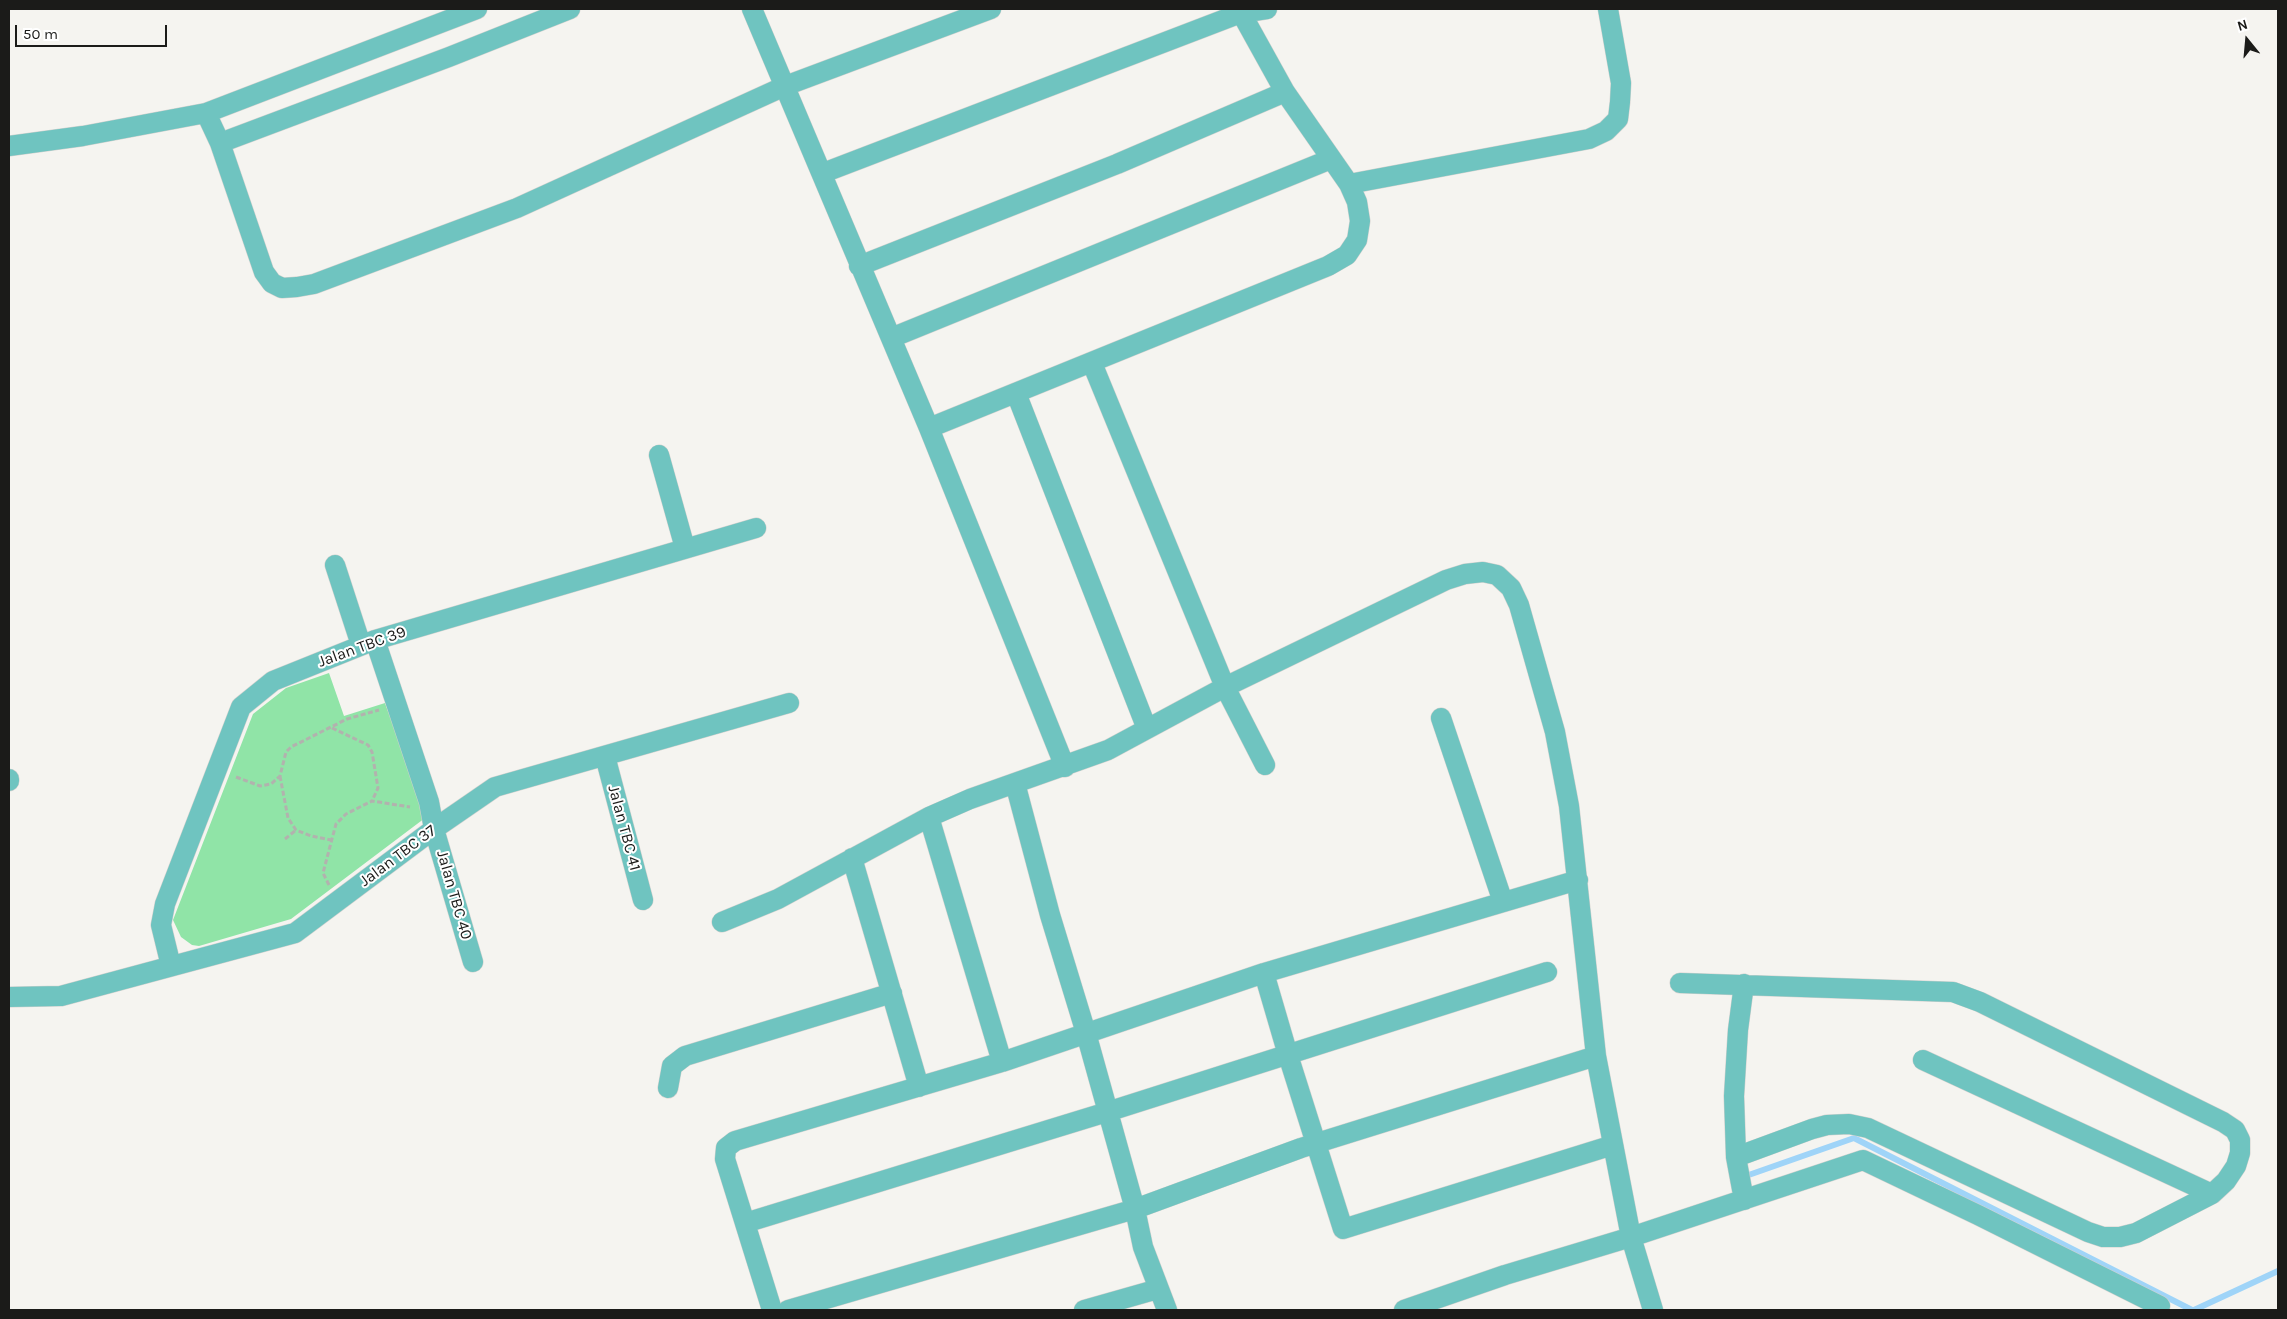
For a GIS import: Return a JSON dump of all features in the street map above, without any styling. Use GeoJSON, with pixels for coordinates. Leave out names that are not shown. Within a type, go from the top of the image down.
{"type":"FeatureCollection","features":[{"type":"Feature","properties":{"kind":"street"},"geometry":{"type":"LineString","coordinates":[[9,146],[83,136],[206,113],[476,9]]}},
{"type":"Feature","properties":{"kind":"street"},"geometry":{"type":"LineString","coordinates":[[220,143],[570,9]]}},
{"type":"Feature","properties":{"kind":"street"},"geometry":{"type":"LineString","coordinates":[[752,9],[823,173],[859,266],[929,428],[1065,767]]}},
{"type":"Feature","properties":{"kind":"street"},"geometry":{"type":"LineString","coordinates":[[206,113],[220,143],[264,272],[272,283],[282,288],[297,287],[314,284],[517,208],[785,86],[991,9]]}},
{"type":"Feature","properties":{"kind":"street"},"geometry":{"type":"LineString","coordinates":[[823,173],[1240,11],[1267,9]]}},
{"type":"Feature","properties":{"kind":"street"},"geometry":{"type":"LineString","coordinates":[[1349,184],[1589,139],[1606,132],[1618,119],[1620,102],[1620,83],[1608,9]]}},
{"type":"Feature","properties":{"kind":"street"},"geometry":{"type":"LineString","coordinates":[[929,428],[1328,266],[1347,255],[1357,240],[1360,221],[1357,202],[1349,184],[1285,92],[1240,11]]}},
{"type":"Feature","properties":{"kind":"street"},"geometry":{"type":"LineString","coordinates":[[859,266],[1117,164],[1285,92]]}},
{"type":"Feature","properties":{"kind":"street"},"geometry":{"type":"LineString","coordinates":[[891,338],[1331,159]]}},
{"type":"Feature","properties":{"kind":"street"},"geometry":{"type":"LineString","coordinates":[[1092,363],[1225,687],[1265,765]]}},
{"type":"Feature","properties":{"kind":"street"},"geometry":{"type":"LineString","coordinates":[[1016,393],[1147,729]]}},
{"type":"Feature","properties":{"kind":"street"},"geometry":{"type":"LineString","coordinates":[[659,455],[686,548]]}},
{"type":"Feature","properties":{"kind":"street","name":"Jalan TBC 39"},"geometry":{"type":"LineString","coordinates":[[171,966],[161,926],[166,904],[241,707],[273,682],[368,643],[756,528]]}},
{"type":"Feature","properties":{"kind":"street","name":"Jalan TBC 40"},"geometry":{"type":"LineString","coordinates":[[335,566],[396,704],[429,802],[434,829],[473,962]]}},
{"type":"Feature","properties":{"kind":"street"},"geometry":{"type":"LineString","coordinates":[[722,922],[778,898],[930,817],[1015,783],[1065,767],[1108,750],[1225,687],[1446,580],[1465,574],[1482,572],[1497,575],[1511,588],[1519,605],[1554,732],[1569,806],[1596,1056],[1631,1237],[1653,1310]]}},
{"type":"Feature","properties":{"kind":"street","name":"Jalan TBC 37"},"geometry":{"type":"LineString","coordinates":[[9,997],[61,996],[295,933],[434,829],[495,787],[789,703]]}},
{"type":"Feature","properties":{"kind":"street"},"geometry":{"type":"LineString","coordinates":[[1441,718],[1503,902]]}},
{"type":"Feature","properties":{"kind":"street","name":"Jalan TBC 41"},"geometry":{"type":"LineString","coordinates":[[605,756],[643,900]]}},
{"type":"Feature","properties":{"kind":"street"},"geometry":{"type":"LineString","coordinates":[[1015,783],[1050,916],[1086,1033],[1135,1209],[1143,1247],[1167,1310]]}},
{"type":"Feature","properties":{"kind":"street"},"geometry":{"type":"LineString","coordinates":[[930,817],[1002,1062]]}},
{"type":"Feature","properties":{"kind":"street"},"geometry":{"type":"LineString","coordinates":[[852,858],[919,1086]]}},
{"type":"Feature","properties":{"kind":"street"},"geometry":{"type":"LineString","coordinates":[[772,1310],[725,1159],[726,1148],[735,1142],[1002,1062],[1264,973],[1578,880]]}},
{"type":"Feature","properties":{"kind":"street"},"geometry":{"type":"LineString","coordinates":[[745,1223],[1107,1112],[1547,972]]}},
{"type":"Feature","properties":{"kind":"street"},"geometry":{"type":"LineString","coordinates":[[1264,973],[1343,1229],[1613,1145]]}},
{"type":"Feature","properties":{"kind":"street"},"geometry":{"type":"LineString","coordinates":[[1680,983],[1953,992],[1980,1002],[2214,1118],[2234,1130],[2240,1140],[2238,1160],[2226,1181],[2212,1194],[2136,1233],[2120,1237],[2103,1237],[1868,1128],[1849,1124],[1812,1129],[1736,1157]]}},
{"type":"Feature","properties":{"kind":"street"},"geometry":{"type":"LineString","coordinates":[[1744,984],[1738,1030],[1734,1096],[1736,1157],[1744,1200]]}},
{"type":"Feature","properties":{"kind":"street"},"geometry":{"type":"LineString","coordinates":[[668,1088],[672,1066],[685,1056],[892,993]]}},
{"type":"Feature","properties":{"kind":"street"},"geometry":{"type":"LineString","coordinates":[[788,1310],[1135,1209],[1316,1144],[1596,1056]]}},
{"type":"Feature","properties":{"kind":"street"},"geometry":{"type":"LineString","coordinates":[[1923,1060],[2212,1194]]}},
{"type":"Feature","properties":{"kind":"street"},"geometry":{"type":"LineString","coordinates":[[1404,1310],[1505,1275],[1631,1237],[1863,1160],[2160,1306]]}},
{"type":"Feature","properties":{"kind":"street"},"geometry":{"type":"LineString","coordinates":[[1084,1310],[1158,1289]]}},
{"type":"Feature","properties":{"kind":"path"},"geometry":{"type":"LineString","coordinates":[[331,840],[311,836],[296,830],[288,818],[280,776],[288,750],[347,719],[396,704]]}},
{"type":"Feature","properties":{"kind":"path"},"geometry":{"type":"LineString","coordinates":[[331,728],[368,745],[372,752],[378,788],[372,801]]}},
{"type":"Feature","properties":{"kind":"path"},"geometry":{"type":"LineString","coordinates":[[216,770],[260,786],[271,784],[280,776]]}},
{"type":"Feature","properties":{"kind":"path"},"geometry":{"type":"LineString","coordinates":[[340,899],[323,873],[336,824],[346,814],[372,801],[410,807],[429,802]]}},
{"type":"Feature","properties":{"kind":"path"},"geometry":{"type":"LineString","coordinates":[[285,839],[296,830]]}},
{"type":"Feature","properties":{"kind":"green space"},"geometry":{"type":"Polygon","coordinates":[[[329,673],[344,716],[385,703],[426,814],[425,818],[291,919],[199,946],[192,945],[181,937],[173,920],[253,714],[286,688],[329,673]]]}},
{"type":"Feature","properties":{"kind":"waterway"},"geometry":{"type":"LineString","coordinates":[[1743,1177],[1854,1138],[2192,1310]]}},
{"type":"Feature","properties":{"kind":"waterway"},"geometry":{"type":"LineString","coordinates":[[2194,1310],[2278,1271]]}}]}
